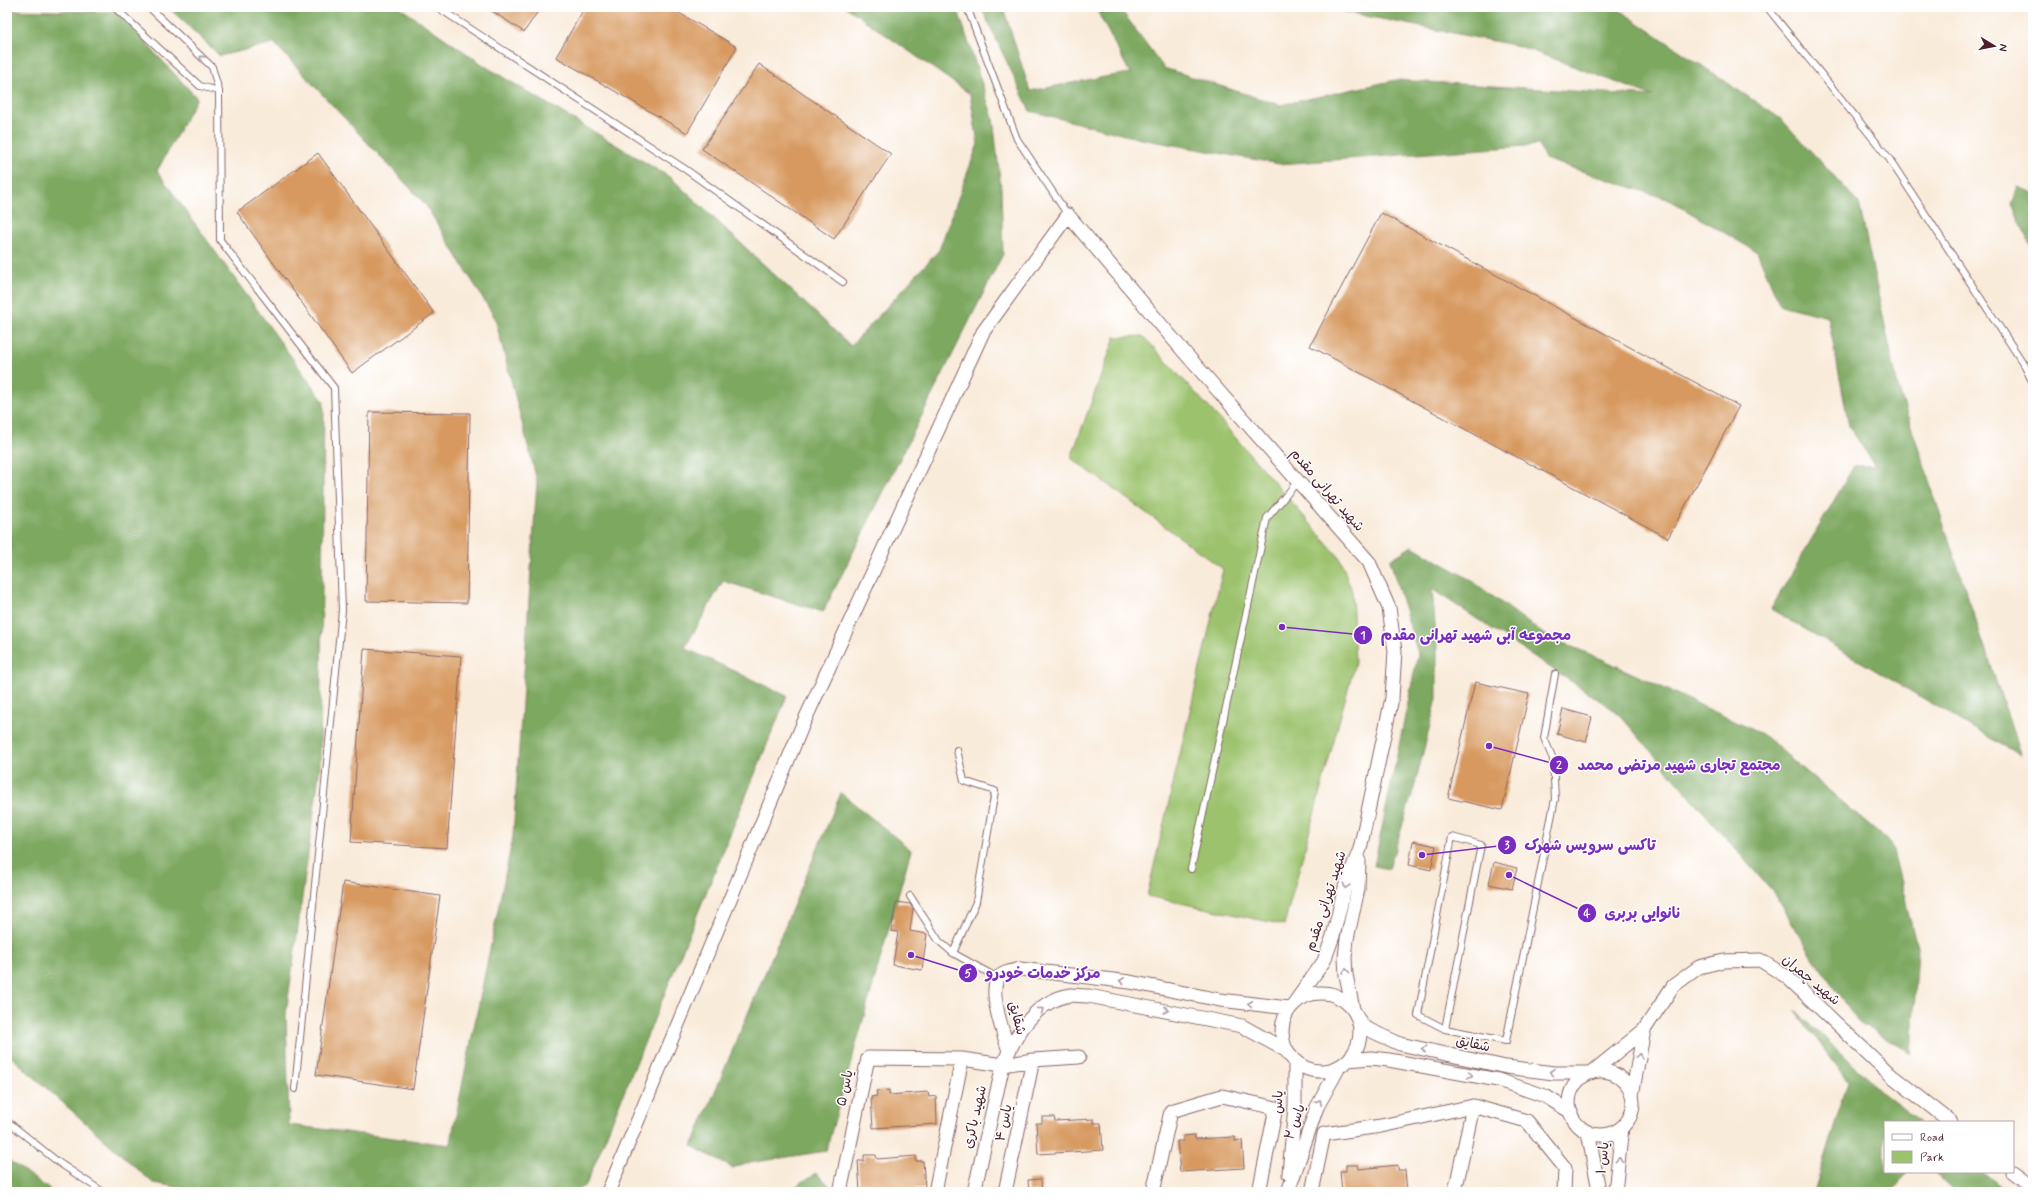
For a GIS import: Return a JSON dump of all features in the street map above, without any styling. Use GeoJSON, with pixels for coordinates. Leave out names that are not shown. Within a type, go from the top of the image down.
{"type":"FeatureCollection","features":[{"type":"Feature","properties":{"kind":"street","name":"شهید تهرانی مقدم"},"geometry":{"type":"LineString","coordinates":[[1068,215],[1184,353],[1369,562],[1389,608],[1395,651],[1392,698],[1360,849],[1346,887],[1333,936],[1324,961],[1292,1005]]}},
{"type":"Feature","properties":{"kind":"street"},"geometry":{"type":"LineString","coordinates":[[608,1192],[803,724],[983,332],[1068,215]]}},
{"type":"Feature","properties":{"kind":"street","name":"شهید تهرانی مقدم"},"geometry":{"type":"LineString","coordinates":[[1355,1014],[1346,975],[1345,958],[1347,939],[1358,889],[1360,849]]}},
{"type":"Feature","properties":{"kind":"street","name":"شهید چمران"},"geometry":{"type":"LineString","coordinates":[[1591,1073],[1644,1030],[1673,986],[1699,967],[1724,961],[1760,960],[1787,977],[1892,1076],[1950,1121]]}},
{"type":"Feature","properties":{"kind":"street"},"geometry":{"type":"LineString","coordinates":[[998,978],[1008,972],[1020,969],[1130,982],[1220,1000],[1292,1005]]}},
{"type":"Feature","properties":{"kind":"street","name":"شقایق"},"geometry":{"type":"LineString","coordinates":[[998,978],[995,986],[995,998],[1009,1051]]}},
{"type":"Feature","properties":{"kind":"street"},"geometry":{"type":"LineString","coordinates":[[1344,1063],[1357,1048],[1360,1034],[1355,1014],[1341,998],[1326,993],[1315,993],[1305,996],[1292,1005],[1282,1029],[1282,1041],[1291,1056],[1304,1068],[1316,1071],[1328,1071],[1344,1063],[1371,1058],[1498,1080],[1545,1096],[1571,1112],[1580,1127],[1588,1132],[1606,1135],[1622,1127],[1632,1112],[1632,1094],[1624,1081],[1611,1073],[1601,1071],[1591,1073],[1583,1078],[1572,1093],[1571,1112]]}},
{"type":"Feature","properties":{"kind":"street","name":"شقایق"},"geometry":{"type":"LineString","coordinates":[[1009,1051],[1024,1024],[1054,1000],[1070,995],[1089,996],[1242,1026],[1291,1056]]}},
{"type":"Feature","properties":{"kind":"street","name":"شقایق"},"geometry":{"type":"LineString","coordinates":[[1355,1014],[1366,1028],[1400,1044],[1506,1067],[1554,1073],[1591,1073]]}},
{"type":"Feature","properties":{"kind":"street","name":"شهید چمران"},"geometry":{"type":"LineString","coordinates":[[1632,1094],[1644,1030]]}},
{"type":"Feature","properties":{"kind":"street","name":"شهید باکری"},"geometry":{"type":"LineString","coordinates":[[974,1192],[1003,1065],[1009,1051]]}},
{"type":"Feature","properties":{"kind":"street","name":"یاس"},"geometry":{"type":"LineString","coordinates":[[1288,1192],[1293,1121],[1291,1056]]}},
{"type":"Feature","properties":{"kind":"street"},"geometry":{"type":"LineString","coordinates":[[1003,1065],[1033,1060],[1079,1057]]}},
{"type":"Feature","properties":{"kind":"street","name":"یاس ۵"},"geometry":{"type":"LineString","coordinates":[[840,1192],[868,1058],[962,1059],[1003,1065]]}},
{"type":"Feature","properties":{"kind":"street"},"geometry":{"type":"LineString","coordinates":[[934,1192],[962,1059]]}},
{"type":"Feature","properties":{"kind":"street","name":"یاس ۴"},"geometry":{"type":"LineString","coordinates":[[1005,1192],[1033,1060]]}},
{"type":"Feature","properties":{"kind":"street","name":"یاس ۲"},"geometry":{"type":"LineString","coordinates":[[1288,1192],[1308,1129],[1317,1107],[1344,1063]]}},
{"type":"Feature","properties":{"kind":"street"},"geometry":{"type":"LineString","coordinates":[[1153,1192],[1171,1111],[1222,1096],[1276,1108],[1259,1192]]}},
{"type":"Feature","properties":{"kind":"street"},"geometry":{"type":"LineString","coordinates":[[1308,1129],[1324,1134],[1381,1126],[1474,1106],[1527,1121],[1565,1168],[1564,1192]]}},
{"type":"Feature","properties":{"kind":"street"},"geometry":{"type":"LineString","coordinates":[[1455,1192],[1474,1106]]}},
{"type":"Feature","properties":{"kind":"street"},"geometry":{"type":"LineString","coordinates":[[1274,1120],[1293,1121]]}},
{"type":"Feature","properties":{"kind":"street","name":"یاس ۱"},"geometry":{"type":"LineString","coordinates":[[1615,1192],[1622,1127]]}},
{"type":"Feature","properties":{"kind":"street","name":"یاس ۱"},"geometry":{"type":"LineString","coordinates":[[1588,1132],[1598,1185],[1596,1192]]}},
{"type":"Feature","properties":{"kind":"street"},"geometry":{"type":"LineString","coordinates":[[1312,1192],[1324,1134]]}},
{"type":"Feature","properties":{"kind":"street"},"geometry":{"type":"LineString","coordinates":[[2014,1173],[2033,1187]]}},
{"type":"Feature","properties":{"kind":"lane"},"geometry":{"type":"LineString","coordinates":[[114,7],[200,86],[219,91]]}},
{"type":"Feature","properties":{"kind":"lane"},"geometry":{"type":"LineString","coordinates":[[149,7],[212,67],[219,91],[220,240],[334,388],[342,610],[295,1089]]}},
{"type":"Feature","properties":{"kind":"lane"},"geometry":{"type":"LineString","coordinates":[[437,7],[685,169],[843,282]]}},
{"type":"Feature","properties":{"kind":"lane"},"geometry":{"type":"LineString","coordinates":[[967,7],[1017,139],[1068,215]]}},
{"type":"Feature","properties":{"kind":"lane"},"geometry":{"type":"LineString","coordinates":[[1767,7],[1888,157],[2023,363],[2033,383]]}},
{"type":"Feature","properties":{"kind":"lane"},"geometry":{"type":"LineString","coordinates":[[1192,869],[1268,518],[1298,481]]}},
{"type":"Feature","properties":{"kind":"lane"},"geometry":{"type":"LineString","coordinates":[[1445,1029],[1481,845],[1452,836],[1418,1015],[1445,1029],[1506,1042],[1555,799],[1553,759],[1544,738],[1555,674]]}},
{"type":"Feature","properties":{"kind":"lane"},"geometry":{"type":"LineString","coordinates":[[952,953],[976,902],[995,791],[964,781],[956,750]]}},
{"type":"Feature","properties":{"kind":"lane"},"geometry":{"type":"LineString","coordinates":[[910,896],[939,941],[952,953],[998,978]]}},
{"type":"Feature","properties":{"kind":"lane"},"geometry":{"type":"LineString","coordinates":[[7,1121],[58,1162],[103,1192]]}},
{"type":"Feature","properties":{"kind":"green space"},"geometry":{"type":"Polygon","coordinates":[[[168,7],[399,7],[488,68],[671,178],[851,346],[939,250],[978,144],[970,94],[846,7],[957,7],[993,118],[1001,188],[1003,254],[823,612],[723,581],[685,648],[787,696],[586,1185],[574,1192],[206,1192],[153,1183],[7,1053],[7,12],[9,10],[117,12],[197,98],[157,171],[324,402],[320,767],[286,1014],[289,1125],[450,1145],[513,836],[537,481],[495,318],[425,204],[274,43],[220,56],[168,7]]]}},
{"type":"Feature","properties":{"kind":"green space"},"geometry":{"type":"Polygon","coordinates":[[[981,7],[1003,7],[1030,91],[1130,73],[1095,7],[1119,7],[1164,68],[1280,105],[1396,80],[1653,96],[1519,46],[1345,12],[1327,7],[1615,7],[1781,119],[1859,203],[1898,387],[2021,756],[1771,609],[1854,466],[1875,466],[1849,426],[1828,317],[1780,305],[1757,252],[1667,199],[1545,159],[1539,145],[1279,164],[1141,139],[1030,111],[981,7]]]}},
{"type":"Feature","properties":{"kind":"green space"},"geometry":{"type":"Polygon","coordinates":[[[2018,187],[2033,193],[2033,251],[2012,204],[2018,187]]]}},
{"type":"Feature","properties":{"kind":"green space"},"geometry":{"type":"Polygon","coordinates":[[[1143,336],[1215,414],[1340,558],[1352,591],[1355,663],[1284,925],[1147,896],[1223,569],[1071,458],[1115,337],[1143,336]]]}},
{"type":"Feature","properties":{"kind":"green space"},"geometry":{"type":"Polygon","coordinates":[[[1412,546],[1471,580],[1546,636],[1604,660],[1762,734],[1891,843],[1918,951],[1911,1054],[1858,1021],[1812,956],[1776,896],[1617,712],[1432,589],[1437,647],[1437,699],[1413,791],[1389,869],[1374,866],[1418,654],[1390,560],[1412,546]]]}},
{"type":"Feature","properties":{"kind":"green space"},"geometry":{"type":"Polygon","coordinates":[[[841,793],[911,850],[826,1151],[749,1163],[732,1168],[692,1146],[841,793]]]}},
{"type":"Feature","properties":{"kind":"green space"},"geometry":{"type":"Polygon","coordinates":[[[1794,1009],[1884,1094],[1919,1121],[1884,1121],[1884,1173],[1907,1173],[1892,1192],[1814,1192],[1848,1081],[1794,1009]]]}},
{"type":"Feature","properties":{"kind":"green space"},"geometry":{"type":"Polygon","coordinates":[[[7,1159],[53,1192],[7,1192],[7,1159]]]}},
{"type":"Feature","properties":{"kind":"green space"},"geometry":{"type":"Polygon","coordinates":[[[816,1173],[829,1185],[828,1192],[787,1192],[816,1173]]]}},
{"type":"Feature","properties":{"kind":"green space"},"geometry":{"type":"Polygon","coordinates":[[[1935,1173],[1984,1173],[2008,1192],[1955,1192],[1935,1173]]]}},
{"type":"Feature","properties":{"kind":"building"},"geometry":{"type":"Polygon","coordinates":[[[486,7],[541,7],[524,32],[486,7]]]}},
{"type":"Feature","properties":{"kind":"building"},"geometry":{"type":"Polygon","coordinates":[[[585,7],[669,7],[737,47],[687,133],[556,57],[585,7]]]}},
{"type":"Feature","properties":{"kind":"building"},"geometry":{"type":"Polygon","coordinates":[[[759,64],[891,154],[834,239],[702,149],[759,64]]]}},
{"type":"Feature","properties":{"kind":"building"},"geometry":{"type":"Polygon","coordinates":[[[318,153],[434,313],[352,373],[237,212],[318,153]]]}},
{"type":"Feature","properties":{"kind":"building"},"geometry":{"type":"Polygon","coordinates":[[[1381,213],[1739,406],[1668,538],[1310,346],[1381,213]]]}},
{"type":"Feature","properties":{"kind":"building"},"geometry":{"type":"Polygon","coordinates":[[[369,412],[470,413],[467,603],[366,601],[369,412]]]}},
{"type":"Feature","properties":{"kind":"building"},"geometry":{"type":"Polygon","coordinates":[[[364,649],[461,656],[447,848],[351,842],[364,649]]]}},
{"type":"Feature","properties":{"kind":"building"},"geometry":{"type":"Polygon","coordinates":[[[1475,682],[1529,694],[1502,810],[1448,798],[1475,682]]]}},
{"type":"Feature","properties":{"kind":"building"},"geometry":{"type":"Polygon","coordinates":[[[1563,709],[1592,717],[1586,742],[1557,734],[1563,709]]]}},
{"type":"Feature","properties":{"kind":"building"},"geometry":{"type":"Polygon","coordinates":[[[1413,841],[1436,846],[1431,870],[1409,865],[1413,841]]]}},
{"type":"Feature","properties":{"kind":"building"},"geometry":{"type":"Polygon","coordinates":[[[1494,862],[1517,868],[1512,889],[1489,884],[1494,862]]]}},
{"type":"Feature","properties":{"kind":"building"},"geometry":{"type":"Polygon","coordinates":[[[343,882],[440,896],[413,1089],[316,1075],[343,882]]]}},
{"type":"Feature","properties":{"kind":"building"},"geometry":{"type":"Polygon","coordinates":[[[896,902],[910,904],[913,909],[910,931],[927,934],[922,970],[893,965],[898,932],[891,931],[896,902]]]}},
{"type":"Feature","properties":{"kind":"building"},"geometry":{"type":"Polygon","coordinates":[[[889,1090],[889,1095],[928,1092],[929,1097],[936,1096],[937,1124],[873,1128],[871,1097],[877,1096],[876,1091],[889,1090]]]}},
{"type":"Feature","properties":{"kind":"building"},"geometry":{"type":"Polygon","coordinates":[[[1042,1117],[1054,1117],[1055,1121],[1094,1119],[1094,1123],[1101,1123],[1103,1150],[1038,1154],[1036,1123],[1042,1123],[1042,1117]]]}},
{"type":"Feature","properties":{"kind":"building"},"geometry":{"type":"Polygon","coordinates":[[[1195,1135],[1195,1139],[1235,1137],[1235,1141],[1242,1140],[1244,1168],[1180,1172],[1177,1141],[1183,1141],[1183,1136],[1195,1135]]]}},
{"type":"Feature","properties":{"kind":"building"},"geometry":{"type":"Polygon","coordinates":[[[864,1155],[876,1155],[877,1159],[916,1156],[916,1161],[923,1161],[925,1188],[860,1192],[858,1161],[864,1161],[864,1155]]]}},
{"type":"Feature","properties":{"kind":"building"},"geometry":{"type":"Polygon","coordinates":[[[1346,1165],[1358,1165],[1359,1169],[1398,1165],[1398,1170],[1405,1170],[1407,1192],[1342,1192],[1340,1171],[1346,1171],[1346,1165]]]}},
{"type":"Feature","properties":{"kind":"building"},"geometry":{"type":"Polygon","coordinates":[[[1041,1179],[1042,1192],[1029,1192],[1028,1180],[1041,1179]]]}},
{"type":"Feature","properties":{"kind":"place","name":"مجموعه آبی شهید تهرانی مقدم"},"geometry":{"type":"Point","coordinates":[1282,627]}},
{"type":"Feature","properties":{"kind":"place","name":"مجتمع تجاری شهید مرتضی محمد"},"geometry":{"type":"Point","coordinates":[1489,746]}},
{"type":"Feature","properties":{"kind":"place","name":"تاکسی سرویس شهرک"},"geometry":{"type":"Point","coordinates":[1422,855]}},
{"type":"Feature","properties":{"kind":"place","name":"نانوایی بربری"},"geometry":{"type":"Point","coordinates":[1509,875]}},
{"type":"Feature","properties":{"kind":"place","name":"مرکز خدمات خودرو"},"geometry":{"type":"Point","coordinates":[911,955]}}]}
